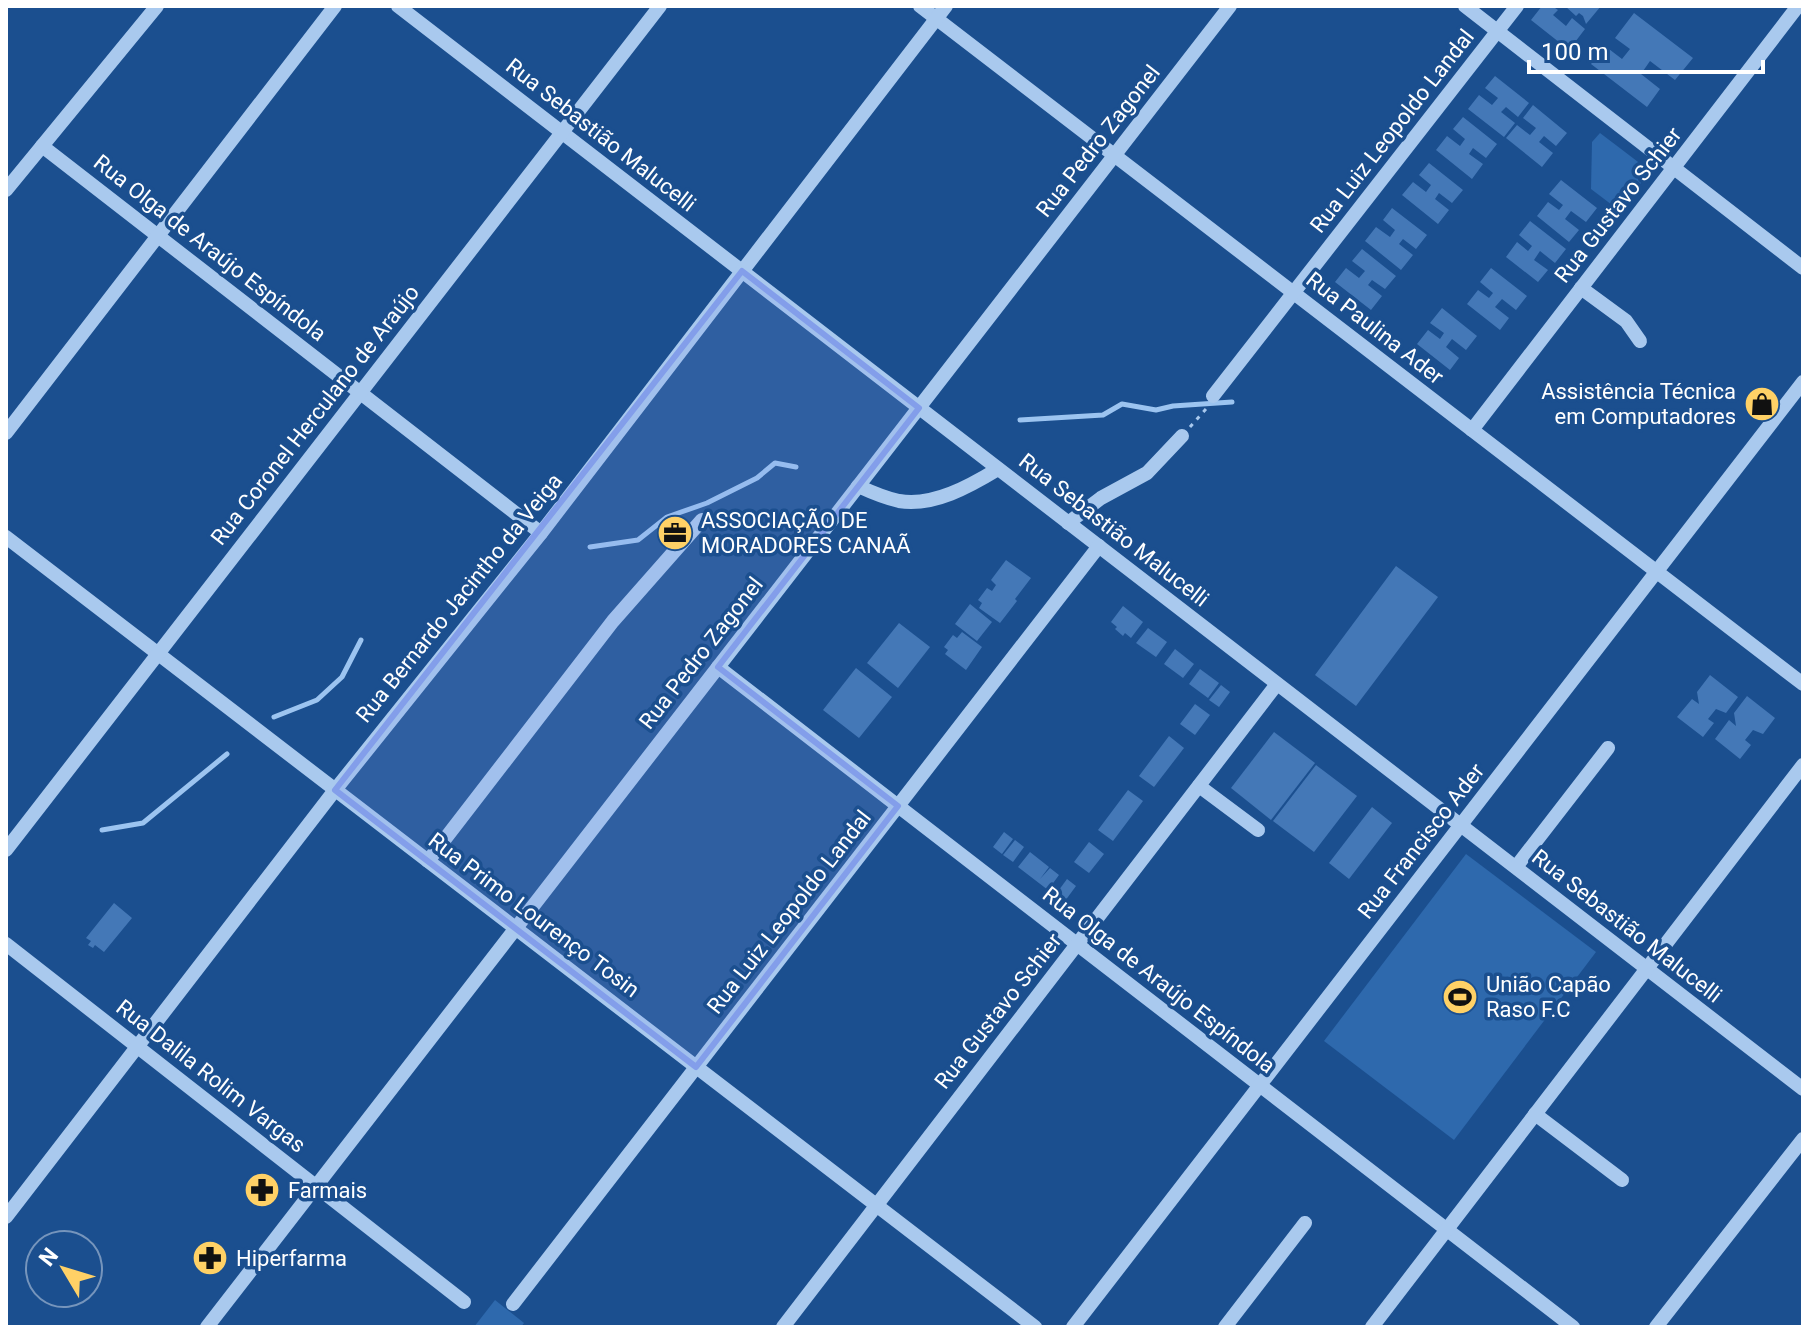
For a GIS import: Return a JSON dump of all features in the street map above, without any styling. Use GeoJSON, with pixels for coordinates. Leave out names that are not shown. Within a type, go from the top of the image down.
{"type":"FeatureCollection","features":[{"type":"Feature","properties":{"kind":"street"},"geometry":{"type":"LineString","coordinates":[[6,190],[157,6]]}},
{"type":"Feature","properties":{"kind":"street"},"geometry":{"type":"LineString","coordinates":[[6,433],[335,6]]}},
{"type":"Feature","properties":{"kind":"street","name":"Rua Sebastião Malucelli"},"geometry":{"type":"LineString","coordinates":[[398,6],[1803,1089]]}},
{"type":"Feature","properties":{"kind":"street","name":"Rua Coronel Herculano de Araújo"},"geometry":{"type":"LineString","coordinates":[[6,850],[660,6]]}},
{"type":"Feature","properties":{"kind":"street","name":"Rua Paulina Ader"},"geometry":{"type":"LineString","coordinates":[[920,6],[1803,684]]}},
{"type":"Feature","properties":{"kind":"street","name":"Rua Bernardo Jacintho da Veiga"},"geometry":{"type":"LineString","coordinates":[[6,1217],[335,790],[541,533],[946,6]]}},
{"type":"Feature","properties":{"kind":"street","name":"Rua Pedro Zagonel"},"geometry":{"type":"LineString","coordinates":[[207,1327],[1230,6]]}},
{"type":"Feature","properties":{"kind":"street"},"geometry":{"type":"LineString","coordinates":[[1465,6],[1803,268]]}},
{"type":"Feature","properties":{"kind":"street","name":"Rua Luiz Leopoldo Landal"},"geometry":{"type":"LineString","coordinates":[[1210,402],[1517,6]]}},
{"type":"Feature","properties":{"kind":"street","name":"Rua Gustavo Schier"},"geometry":{"type":"LineString","coordinates":[[1472,430],[1798,6]]}},
{"type":"Feature","properties":{"kind":"street","name":"Rua Olga de Araújo Espíndola"},"geometry":{"type":"LineString","coordinates":[[42,146],[541,533]]}},
{"type":"Feature","properties":{"kind":"street"},"geometry":{"type":"LineString","coordinates":[[1581,288],[1626,321],[1640,341]]}},
{"type":"Feature","properties":{"kind":"street","name":"Rua Francisco Ader"},"geometry":{"type":"LineString","coordinates":[[1073,1327],[1803,382]]}},
{"type":"Feature","properties":{"kind":"street"},"geometry":{"type":"LineString","coordinates":[[1068,523],[1101,498],[1147,473],[1182,436]]}},
{"type":"Feature","properties":{"kind":"street"},"geometry":{"type":"LineString","coordinates":[[858,486],[902,502],[935,499],[998,469]]}},
{"type":"Feature","properties":{"kind":"street"},"geometry":{"type":"LineString","coordinates":[[428,861],[613,621],[702,520]]}},
{"type":"Feature","properties":{"kind":"street","name":"Rua Primo Lourenço Tosin"},"geometry":{"type":"LineString","coordinates":[[6,537],[1035,1327]]}},
{"type":"Feature","properties":{"kind":"street","name":"Rua Luiz Leopoldo Landal"},"geometry":{"type":"LineString","coordinates":[[513,1304],[1099,546]]}},
{"type":"Feature","properties":{"kind":"street","name":"Rua Olga de Araújo Espíndola"},"geometry":{"type":"LineString","coordinates":[[718,667],[1573,1327]]}},
{"type":"Feature","properties":{"kind":"street","name":"Rua Gustavo Schier"},"geometry":{"type":"LineString","coordinates":[[783,1327],[1277,684]]}},
{"type":"Feature","properties":{"kind":"street"},"geometry":{"type":"LineString","coordinates":[[1516,867],[1608,748]]}},
{"type":"Feature","properties":{"kind":"street"},"geometry":{"type":"LineString","coordinates":[[1372,1327],[1803,765]]}},
{"type":"Feature","properties":{"kind":"street"},"geometry":{"type":"LineString","coordinates":[[1199,786],[1258,830]]}},
{"type":"Feature","properties":{"kind":"street","name":"Rua Dalila Rolim Vargas"},"geometry":{"type":"LineString","coordinates":[[6,944],[464,1302]]}},
{"type":"Feature","properties":{"kind":"street"},"geometry":{"type":"LineString","coordinates":[[1535,1114],[1622,1180]]}},
{"type":"Feature","properties":{"kind":"street"},"geometry":{"type":"LineString","coordinates":[[1656,1327],[1803,1139]]}},
{"type":"Feature","properties":{"kind":"street"},"geometry":{"type":"LineString","coordinates":[[1225,1327],[1305,1223]]}},
{"type":"Feature","properties":{"kind":"path"},"geometry":{"type":"LineString","coordinates":[[1182,436],[1210,402]]}},
{"type":"Feature","properties":{"kind":"highlighted area"},"geometry":{"type":"Polygon","coordinates":[[[742,271],[919,408],[718,667],[898,806],[696,1067],[335,790],[742,271]]]}},
{"type":"Feature","properties":{"kind":"shaded area"},"geometry":{"type":"Polygon","coordinates":[[[1600,133],[1650,171],[1620,211],[1591,189],[1592,142],[1600,133]]]}},
{"type":"Feature","properties":{"kind":"shaded area","name":"União Capão Raso F.C"},"geometry":{"type":"Polygon","coordinates":[[[1466,854],[1596,952],[1454,1140],[1324,1041],[1466,854]]]}},
{"type":"Feature","properties":{"kind":"shaded area"},"geometry":{"type":"Polygon","coordinates":[[[495,1300],[524,1323],[521,1327],[474,1327],[495,1300]]]}},
{"type":"Feature","properties":{"kind":"building"},"geometry":{"type":"Polygon","coordinates":[[[1542,6],[1552,6],[1558,10],[1553,15],[1566,26],[1572,18],[1585,29],[1569,50],[1531,20],[1542,6]]]}},
{"type":"Feature","properties":{"kind":"building"},"geometry":{"type":"Polygon","coordinates":[[[1565,6],[1601,6],[1586,24],[1583,16],[1579,13],[1576,16],[1565,6]]]}},
{"type":"Feature","properties":{"kind":"building"},"geometry":{"type":"Polygon","coordinates":[[[1634,13],[1693,58],[1675,80],[1650,61],[1641,74],[1660,89],[1647,107],[1591,64],[1605,46],[1622,59],[1630,49],[1615,38],[1634,13]]]}},
{"type":"Feature","properties":{"kind":"building"},"geometry":{"type":"Polygon","coordinates":[[[1495,76],[1529,103],[1518,117],[1506,107],[1501,112],[1515,123],[1504,137],[1468,109],[1479,95],[1492,105],[1498,98],[1485,88],[1495,76]]]}},
{"type":"Feature","properties":{"kind":"building"},"geometry":{"type":"Polygon","coordinates":[[[1533,105],[1567,133],[1556,146],[1544,136],[1539,142],[1553,153],[1542,167],[1506,138],[1517,125],[1530,135],[1536,128],[1523,118],[1533,105]]]}},
{"type":"Feature","properties":{"kind":"building"},"geometry":{"type":"Polygon","coordinates":[[[1463,117],[1497,144],[1486,158],[1473,148],[1469,154],[1483,164],[1472,179],[1436,150],[1447,136],[1460,146],[1465,139],[1453,129],[1463,117]]]}},
{"type":"Feature","properties":{"kind":"building"},"geometry":{"type":"Polygon","coordinates":[[[1429,163],[1463,190],[1452,203],[1439,193],[1435,199],[1449,210],[1438,224],[1402,195],[1413,182],[1426,192],[1431,185],[1419,175],[1429,163]]]}},
{"type":"Feature","properties":{"kind":"building"},"geometry":{"type":"Polygon","coordinates":[[[1561,180],[1597,208],[1586,222],[1571,211],[1565,219],[1579,230],[1569,242],[1537,216],[1548,202],[1559,210],[1563,205],[1549,194],[1561,180]]]}},
{"type":"Feature","properties":{"kind":"building"},"geometry":{"type":"Polygon","coordinates":[[[1392,208],[1427,235],[1416,249],[1403,239],[1399,244],[1413,255],[1401,270],[1365,241],[1376,227],[1390,237],[1395,230],[1383,220],[1392,208]]]}},
{"type":"Feature","properties":{"kind":"building"},"geometry":{"type":"Polygon","coordinates":[[[1530,221],[1566,249],[1555,263],[1540,251],[1534,260],[1548,270],[1538,282],[1506,257],[1517,242],[1528,251],[1532,246],[1519,235],[1530,221]]]}},
{"type":"Feature","properties":{"kind":"building"},"geometry":{"type":"Polygon","coordinates":[[[1362,249],[1396,276],[1385,289],[1372,280],[1368,285],[1382,296],[1371,310],[1335,282],[1346,268],[1359,278],[1365,271],[1352,261],[1362,249]]]}},
{"type":"Feature","properties":{"kind":"building"},"geometry":{"type":"Polygon","coordinates":[[[1491,268],[1527,296],[1516,310],[1502,299],[1495,307],[1509,318],[1500,330],[1467,304],[1478,290],[1489,298],[1493,293],[1480,282],[1491,268]]]}},
{"type":"Feature","properties":{"kind":"building"},"geometry":{"type":"Polygon","coordinates":[[[1442,308],[1477,336],[1466,350],[1452,339],[1446,347],[1459,358],[1450,370],[1417,344],[1428,330],[1440,339],[1444,333],[1430,323],[1442,308]]]}},
{"type":"Feature","properties":{"kind":"building","name":"ASSOCIAÇÃO DE MORADORES CANAÃ"},"geometry":{"type":"Polygon","coordinates":[[[672,518],[677,524],[682,521],[687,527],[675,540],[663,525],[672,518]]]}},
{"type":"Feature","properties":{"kind":"building"},"geometry":{"type":"Polygon","coordinates":[[[1006,560],[1031,578],[1000,623],[979,608],[982,603],[978,600],[987,588],[992,591],[996,585],[991,580],[1006,560]]]}},
{"type":"Feature","properties":{"kind":"building"},"geometry":{"type":"Polygon","coordinates":[[[1396,566],[1438,597],[1356,706],[1315,675],[1396,566]]]}},
{"type":"Feature","properties":{"kind":"building"},"geometry":{"type":"Polygon","coordinates":[[[970,604],[992,622],[977,641],[955,624],[970,604]]]}},
{"type":"Feature","properties":{"kind":"building"},"geometry":{"type":"Polygon","coordinates":[[[1123,606],[1143,622],[1131,638],[1125,633],[1123,636],[1111,622],[1123,606]]]}},
{"type":"Feature","properties":{"kind":"building"},"geometry":{"type":"Polygon","coordinates":[[[899,623],[930,647],[898,688],[867,663],[899,623]]]}},
{"type":"Feature","properties":{"kind":"building"},"geometry":{"type":"Polygon","coordinates":[[[1148,628],[1167,642],[1156,657],[1136,643],[1148,628]]]}},
{"type":"Feature","properties":{"kind":"building"},"geometry":{"type":"Polygon","coordinates":[[[962,632],[982,647],[966,670],[945,654],[948,650],[944,647],[953,635],[957,638],[962,632]]]}},
{"type":"Feature","properties":{"kind":"building"},"geometry":{"type":"Polygon","coordinates":[[[1175,649],[1194,664],[1183,678],[1164,664],[1175,649]]]}},
{"type":"Feature","properties":{"kind":"building"},"geometry":{"type":"Polygon","coordinates":[[[856,668],[892,697],[859,738],[823,710],[856,668]]]}},
{"type":"Feature","properties":{"kind":"building"},"geometry":{"type":"Polygon","coordinates":[[[1200,669],[1219,683],[1208,698],[1189,684],[1200,669]]]}},
{"type":"Feature","properties":{"kind":"building"},"geometry":{"type":"Polygon","coordinates":[[[1710,675],[1738,697],[1726,713],[1716,709],[1708,719],[1714,723],[1703,737],[1677,717],[1692,699],[1699,704],[1697,692],[1710,675]]]}},
{"type":"Feature","properties":{"kind":"building"},"geometry":{"type":"Polygon","coordinates":[[[1221,685],[1230,692],[1219,707],[1209,700],[1221,685]]]}},
{"type":"Feature","properties":{"kind":"building"},"geometry":{"type":"Polygon","coordinates":[[[1747,696],[1775,718],[1763,734],[1753,730],[1745,740],[1751,745],[1740,759],[1715,739],[1729,720],[1736,726],[1734,713],[1747,696]]]}},
{"type":"Feature","properties":{"kind":"building"},"geometry":{"type":"Polygon","coordinates":[[[1195,704],[1210,715],[1195,735],[1180,724],[1195,704]]]}},
{"type":"Feature","properties":{"kind":"building"},"geometry":{"type":"Polygon","coordinates":[[[1274,732],[1315,763],[1271,820],[1231,788],[1274,732]]]}},
{"type":"Feature","properties":{"kind":"building"},"geometry":{"type":"Polygon","coordinates":[[[1169,736],[1184,748],[1154,787],[1139,776],[1169,736]]]}},
{"type":"Feature","properties":{"kind":"building"},"geometry":{"type":"Polygon","coordinates":[[[1316,765],[1357,796],[1314,852],[1273,821],[1316,765]]]}},
{"type":"Feature","properties":{"kind":"building"},"geometry":{"type":"Polygon","coordinates":[[[1128,790],[1143,801],[1113,841],[1098,830],[1128,790]]]}},
{"type":"Feature","properties":{"kind":"building"},"geometry":{"type":"Polygon","coordinates":[[[1372,807],[1392,823],[1349,879],[1329,863],[1372,807]]]}},
{"type":"Feature","properties":{"kind":"building"},"geometry":{"type":"Polygon","coordinates":[[[1004,832],[1013,839],[1002,854],[993,847],[1004,832]]]}},
{"type":"Feature","properties":{"kind":"building"},"geometry":{"type":"Polygon","coordinates":[[[1015,840],[1024,847],[1013,862],[1003,855],[1015,840]]]}},
{"type":"Feature","properties":{"kind":"building"},"geometry":{"type":"Polygon","coordinates":[[[1089,842],[1104,854],[1089,873],[1074,862],[1089,842]]]}},
{"type":"Feature","properties":{"kind":"building"},"geometry":{"type":"Polygon","coordinates":[[[1030,852],[1049,867],[1040,879],[1050,868],[1059,875],[1048,890],[1018,867],[1030,852]]]}},
{"type":"Feature","properties":{"kind":"building"},"geometry":{"type":"Polygon","coordinates":[[[1067,879],[1076,886],[1065,901],[1056,894],[1067,879]]]}},
{"type":"Feature","properties":{"kind":"building"},"geometry":{"type":"Polygon","coordinates":[[[114,903],[132,918],[104,952],[95,945],[93,948],[88,945],[91,941],[86,938],[114,903]]]}},
{"type":"Feature","properties":{"kind":"waterway"},"geometry":{"type":"LineString","coordinates":[[1020,420],[1103,415],[1122,404],[1156,410],[1232,402]]}},
{"type":"Feature","properties":{"kind":"waterway"},"geometry":{"type":"LineString","coordinates":[[590,547],[638,540],[667,517],[707,503],[757,478],[775,463],[796,467]]}},
{"type":"Feature","properties":{"kind":"waterway"},"geometry":{"type":"LineString","coordinates":[[274,717],[317,700],[342,677],[361,640]]}},
{"type":"Feature","properties":{"kind":"waterway"},"geometry":{"type":"LineString","coordinates":[[102,830],[143,823],[227,754]]}},
{"type":"Feature","properties":{"kind":"place","name":"Assistência Técnica em Computadores"},"geometry":{"type":"Point","coordinates":[1762,404]}},
{"type":"Feature","properties":{"kind":"place","name":"ASSOCIAÇÃO DE MORADORES CANAÃ"},"geometry":{"type":"Point","coordinates":[675,533]}},
{"type":"Feature","properties":{"kind":"place","name":"União Capão Raso F.C"},"geometry":{"type":"Point","coordinates":[1460,997]}},
{"type":"Feature","properties":{"kind":"place","name":"Farmais"},"geometry":{"type":"Point","coordinates":[262,1190]}},
{"type":"Feature","properties":{"kind":"place","name":"Hiperfarma"},"geometry":{"type":"Point","coordinates":[210,1258]}}]}
